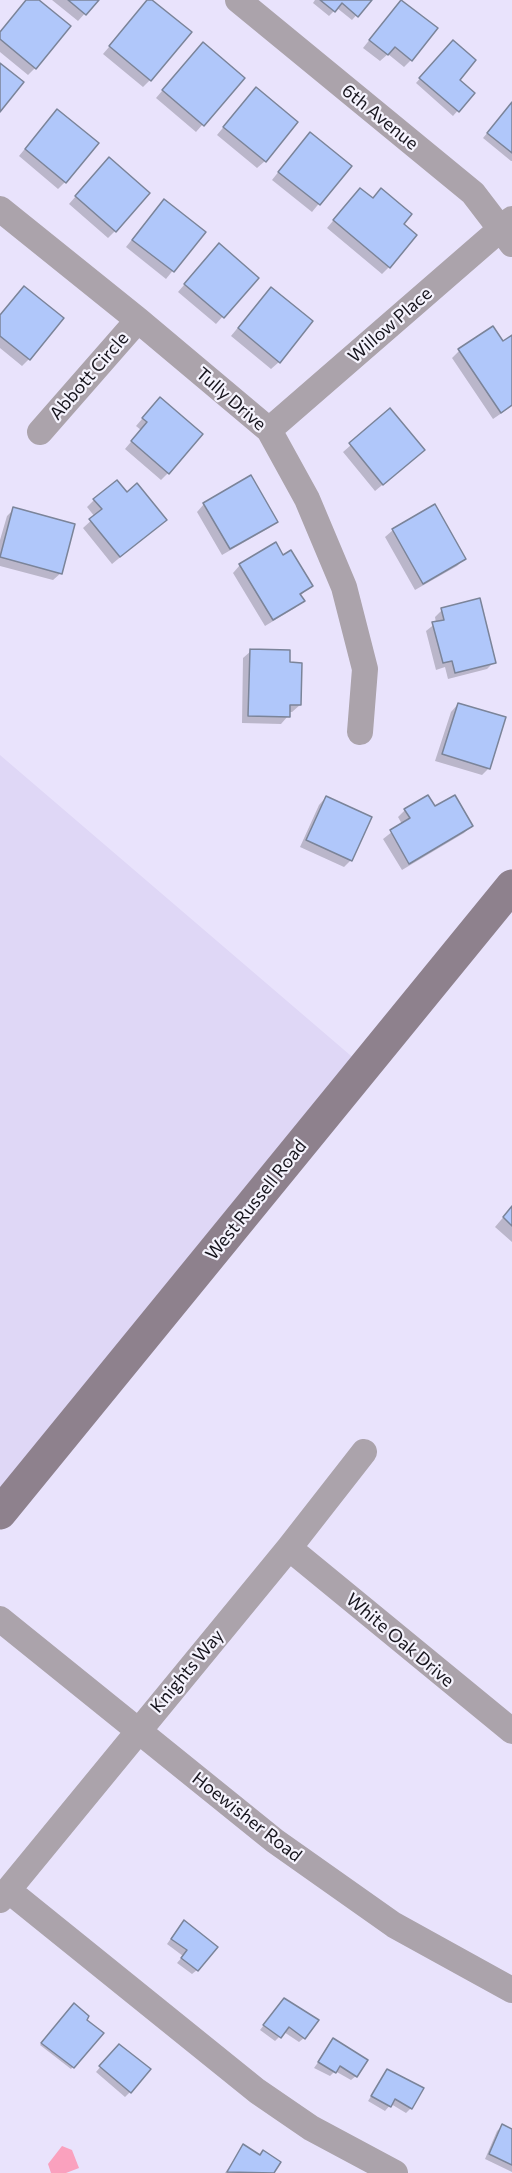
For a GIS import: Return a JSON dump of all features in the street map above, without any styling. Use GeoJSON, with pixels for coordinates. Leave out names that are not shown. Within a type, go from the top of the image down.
{"type":"FeatureCollection","features":[{"type":"Feature","properties":{"kind":"street","name":"6th Avenue"},"geometry":{"type":"LineString","coordinates":[[238,0],[473,193],[509,231]]}},
{"type":"Feature","properties":{"kind":"street","name":"Tully Drive"},"geometry":{"type":"LineString","coordinates":[[0,209],[138,320],[269,430],[307,499],[344,587],[365,669],[360,732]]}},
{"type":"Feature","properties":{"kind":"street","name":"Willow Place"},"geometry":{"type":"LineString","coordinates":[[269,430],[509,231]]}},
{"type":"Feature","properties":{"kind":"street","name":"Abbott Circle"},"geometry":{"type":"LineString","coordinates":[[40,432],[138,320]]}},
{"type":"Feature","properties":{"kind":"street","name":"West Russell Road"},"geometry":{"type":"LineString","coordinates":[[0,1513],[512,886]]}},
{"type":"Feature","properties":{"kind":"street","name":"Knights Way"},"geometry":{"type":"LineString","coordinates":[[364,1452],[289,1548],[4,1895],[257,2091],[311,2128],[395,2173]]}},
{"type":"Feature","properties":{"kind":"street","name":"White Oak Drive"},"geometry":{"type":"LineString","coordinates":[[289,1548],[512,1731]]}},
{"type":"Feature","properties":{"kind":"street","name":"Hoewisher Road"},"geometry":{"type":"LineString","coordinates":[[0,1619],[275,1841],[385,1918],[512,1990]]}},
{"type":"Feature","properties":{"kind":"shaded area"},"geometry":{"type":"Polygon","coordinates":[[[0,755],[364,1067],[0,1513],[0,755]]]}},
{"type":"Feature","properties":{"kind":"shaded area"},"geometry":{"type":"Polygon","coordinates":[[[62,2146],[72,2150],[79,2168],[66,2173],[51,2173],[48,2164],[62,2146]]]}},
{"type":"Feature","properties":{"kind":"building"},"geometry":{"type":"Polygon","coordinates":[[[26,0],[39,0],[71,26],[36,69],[0,39],[0,32],[26,0]]]}},
{"type":"Feature","properties":{"kind":"building"},"geometry":{"type":"Polygon","coordinates":[[[68,0],[99,0],[86,15],[68,0]]]}},
{"type":"Feature","properties":{"kind":"building"},"geometry":{"type":"Polygon","coordinates":[[[147,0],[152,0],[192,32],[151,81],[109,46],[147,0]]]}},
{"type":"Feature","properties":{"kind":"building"},"geometry":{"type":"Polygon","coordinates":[[[320,0],[372,0],[358,17],[342,3],[335,12],[320,0]]]}},
{"type":"Feature","properties":{"kind":"building"},"geometry":{"type":"Polygon","coordinates":[[[401,0],[438,28],[412,61],[395,47],[388,55],[369,40],[401,0]]]}},
{"type":"Feature","properties":{"kind":"building"},"geometry":{"type":"Polygon","coordinates":[[[453,40],[476,60],[460,80],[475,93],[459,112],[419,78],[453,40]]]}},
{"type":"Feature","properties":{"kind":"building"},"geometry":{"type":"Polygon","coordinates":[[[203,42],[245,78],[204,126],[162,90],[203,42]]]}},
{"type":"Feature","properties":{"kind":"building"},"geometry":{"type":"Polygon","coordinates":[[[0,63],[24,82],[0,112],[0,63]]]}},
{"type":"Feature","properties":{"kind":"building"},"geometry":{"type":"Polygon","coordinates":[[[256,87],[298,122],[266,162],[223,127],[256,87]]]}},
{"type":"Feature","properties":{"kind":"building"},"geometry":{"type":"Polygon","coordinates":[[[512,102],[512,153],[487,133],[512,102]]]}},
{"type":"Feature","properties":{"kind":"building"},"geometry":{"type":"Polygon","coordinates":[[[57,109],[99,143],[66,183],[25,149],[57,109]]]}},
{"type":"Feature","properties":{"kind":"building"},"geometry":{"type":"Polygon","coordinates":[[[310,132],[352,166],[320,205],[278,172],[310,132]]]}},
{"type":"Feature","properties":{"kind":"building"},"geometry":{"type":"Polygon","coordinates":[[[109,157],[150,193],[116,232],[75,196],[109,157]]]}},
{"type":"Feature","properties":{"kind":"building"},"geometry":{"type":"Polygon","coordinates":[[[360,188],[373,198],[381,188],[412,214],[404,224],[417,235],[390,268],[333,220],[360,188]]]}},
{"type":"Feature","properties":{"kind":"building"},"geometry":{"type":"Polygon","coordinates":[[[164,199],[206,232],[174,272],[132,240],[164,199]]]}},
{"type":"Feature","properties":{"kind":"building"},"geometry":{"type":"Polygon","coordinates":[[[219,243],[259,278],[224,318],[184,284],[219,243]]]}},
{"type":"Feature","properties":{"kind":"building"},"geometry":{"type":"Polygon","coordinates":[[[24,286],[64,318],[30,360],[0,336],[0,315],[24,286]]]}},
{"type":"Feature","properties":{"kind":"building"},"geometry":{"type":"Polygon","coordinates":[[[271,287],[313,321],[280,363],[238,328],[271,287]]]}},
{"type":"Feature","properties":{"kind":"building"},"geometry":{"type":"Polygon","coordinates":[[[493,326],[503,341],[512,335],[512,405],[501,413],[458,349],[493,326]]]}},
{"type":"Feature","properties":{"kind":"building"},"geometry":{"type":"Polygon","coordinates":[[[160,397],[203,434],[169,474],[131,441],[147,422],[142,418],[160,397]]]}},
{"type":"Feature","properties":{"kind":"building"},"geometry":{"type":"Polygon","coordinates":[[[390,408],[425,450],[383,485],[349,443],[390,408]]]}},
{"type":"Feature","properties":{"kind":"building"},"geometry":{"type":"Polygon","coordinates":[[[251,475],[278,522],[230,549],[203,503],[251,475]]]}},
{"type":"Feature","properties":{"kind":"building"},"geometry":{"type":"Polygon","coordinates":[[[117,480],[127,492],[137,483],[167,520],[120,557],[89,519],[102,509],[93,499],[117,480]]]}},
{"type":"Feature","properties":{"kind":"building"},"geometry":{"type":"Polygon","coordinates":[[[435,504],[466,559],[423,584],[392,529],[435,504]]]}},
{"type":"Feature","properties":{"kind":"building"},"geometry":{"type":"Polygon","coordinates":[[[13,507],[75,524],[62,574],[0,557],[13,507]]]}},
{"type":"Feature","properties":{"kind":"building"},"geometry":{"type":"Polygon","coordinates":[[[276,542],[283,555],[291,550],[313,586],[300,594],[305,601],[273,620],[239,564],[276,542]]]}},
{"type":"Feature","properties":{"kind":"building"},"geometry":{"type":"Polygon","coordinates":[[[480,598],[496,663],[455,673],[452,661],[443,663],[432,622],[444,620],[441,608],[480,598]]]}},
{"type":"Feature","properties":{"kind":"building"},"geometry":{"type":"Polygon","coordinates":[[[250,649],[290,650],[290,662],[302,663],[301,705],[290,705],[290,717],[248,716],[250,649]]]}},
{"type":"Feature","properties":{"kind":"building"},"geometry":{"type":"Polygon","coordinates":[[[458,703],[506,717],[490,769],[442,754],[458,703]]]}},
{"type":"Feature","properties":{"kind":"building"},"geometry":{"type":"Polygon","coordinates":[[[428,795],[435,806],[455,795],[473,826],[409,864],[390,830],[410,818],[404,809],[428,795]]]}},
{"type":"Feature","properties":{"kind":"building"},"geometry":{"type":"Polygon","coordinates":[[[326,796],[372,817],[352,861],[306,840],[326,796]]]}},
{"type":"Feature","properties":{"kind":"building"},"geometry":{"type":"Polygon","coordinates":[[[512,1206],[512,1226],[503,1217],[512,1206]]]}},
{"type":"Feature","properties":{"kind":"building"},"geometry":{"type":"Polygon","coordinates":[[[184,1920],[218,1947],[198,1971],[181,1958],[187,1950],[171,1939],[184,1920]]]}},
{"type":"Feature","properties":{"kind":"building"},"geometry":{"type":"Polygon","coordinates":[[[284,1998],[319,2020],[305,2039],[289,2027],[281,2038],[263,2025],[284,1998]]]}},
{"type":"Feature","properties":{"kind":"building"},"geometry":{"type":"Polygon","coordinates":[[[74,2003],[89,2016],[87,2020],[104,2033],[74,2068],[41,2043],[74,2003]]]}},
{"type":"Feature","properties":{"kind":"building"},"geometry":{"type":"Polygon","coordinates":[[[333,2038],[368,2060],[357,2077],[340,2066],[336,2073],[318,2062],[333,2038]]]}},
{"type":"Feature","properties":{"kind":"building"},"geometry":{"type":"Polygon","coordinates":[[[119,2044],[151,2069],[131,2093],[99,2066],[119,2044]]]}},
{"type":"Feature","properties":{"kind":"building"},"geometry":{"type":"Polygon","coordinates":[[[387,2069],[424,2088],[412,2109],[395,2099],[391,2107],[371,2096],[387,2069]]]}},
{"type":"Feature","properties":{"kind":"building"},"geometry":{"type":"Polygon","coordinates":[[[502,2124],[512,2129],[512,2165],[489,2154],[502,2124]]]}},
{"type":"Feature","properties":{"kind":"building"},"geometry":{"type":"Polygon","coordinates":[[[243,2144],[260,2155],[263,2150],[281,2162],[274,2173],[227,2172],[243,2144]]]}}]}
